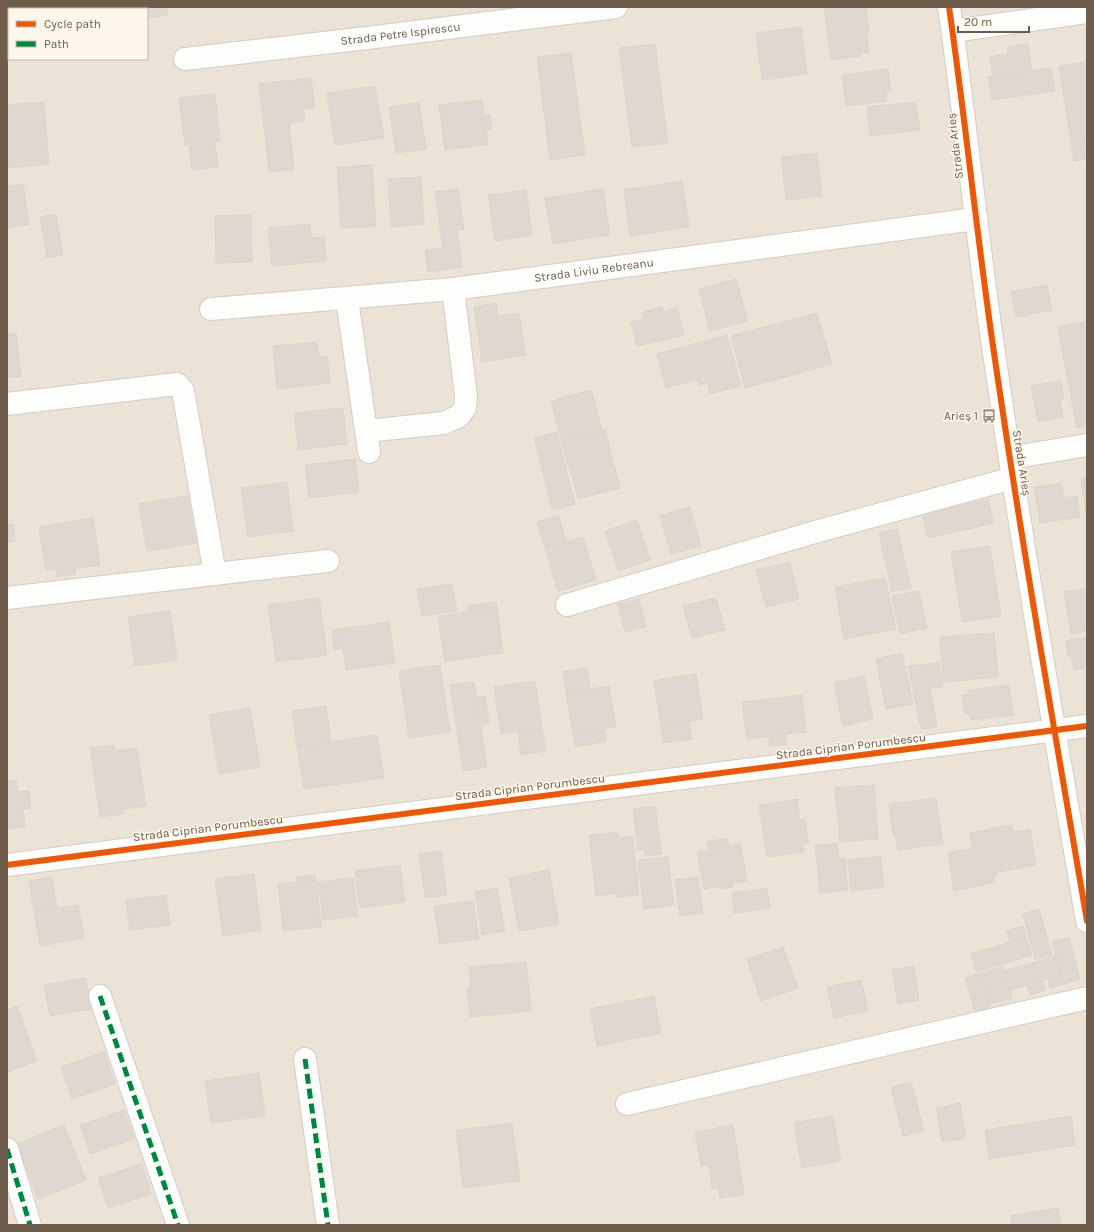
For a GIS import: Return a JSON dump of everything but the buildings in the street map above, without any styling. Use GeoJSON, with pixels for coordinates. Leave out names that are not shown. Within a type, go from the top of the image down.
{"type":"FeatureCollection","features":[{"type":"Feature","properties":{"kind":"street","name":"Strada Petre Ispirescu"},"geometry":{"type":"LineString","coordinates":[[185,59],[616,7]]}},
{"type":"Feature","properties":{"kind":"street","name":"Strada Arieș"},"geometry":{"type":"LineString","coordinates":[[949,7],[975,219],[992,342],[1087,921]]}},
{"type":"Feature","properties":{"kind":"street"},"geometry":{"type":"LineString","coordinates":[[952,31],[1087,12]]}},
{"type":"Feature","properties":{"kind":"street","name":"Strada Liviu Rebreanu"},"geometry":{"type":"LineString","coordinates":[[211,309],[454,289],[975,219]]}},
{"type":"Feature","properties":{"kind":"street"},"geometry":{"type":"LineString","coordinates":[[347,299],[367,441],[444,423],[459,416],[465,408],[466,396],[454,289]]}},
{"type":"Feature","properties":{"kind":"street"},"geometry":{"type":"LineString","coordinates":[[7,404],[177,384],[183,391],[215,574]]}},
{"type":"Feature","properties":{"kind":"street"},"geometry":{"type":"LineString","coordinates":[[567,605],[815,532],[1087,445]]}},
{"type":"Feature","properties":{"kind":"street"},"geometry":{"type":"LineString","coordinates":[[7,598],[328,561]]}},
{"type":"Feature","properties":{"kind":"street","name":"Strada Ciprian Porumbescu"},"geometry":{"type":"LineString","coordinates":[[7,865],[1087,726]]}},
{"type":"Feature","properties":{"kind":"street"},"geometry":{"type":"LineString","coordinates":[[100,996],[178,1225]]}},
{"type":"Feature","properties":{"kind":"street"},"geometry":{"type":"LineString","coordinates":[[626,1104],[1087,998]]}},
{"type":"Feature","properties":{"kind":"street"},"geometry":{"type":"LineString","coordinates":[[305,1059],[328,1225]]}},
{"type":"Feature","properties":{"kind":"street"},"geometry":{"type":"LineString","coordinates":[[7,1149],[30,1225]]}},
{"type":"Feature","properties":{"kind":"shaded area"},"geometry":{"type":"Polygon","coordinates":[[[7,7],[1087,7],[1087,1225],[7,1225],[7,7]]]}},
{"type":"Feature","properties":{"kind":"marked path"},"geometry":{"type":"LineString","coordinates":[[100,996],[178,1225]]}},
{"type":"Feature","properties":{"kind":"marked path"},"geometry":{"type":"LineString","coordinates":[[305,1059],[328,1225]]}},
{"type":"Feature","properties":{"kind":"marked path"},"geometry":{"type":"LineString","coordinates":[[7,1149],[30,1225]]}},
{"type":"Feature","properties":{"kind":"cycle path"},"geometry":{"type":"LineString","coordinates":[[949,7],[986,297],[1014,485],[1087,921]]}},
{"type":"Feature","properties":{"kind":"cycle path"},"geometry":{"type":"LineString","coordinates":[[7,865],[1087,726]]}},
{"type":"Feature","properties":{"kind":"place","name":"Arieș 1"},"geometry":{"type":"Point","coordinates":[989,416]}}]}
